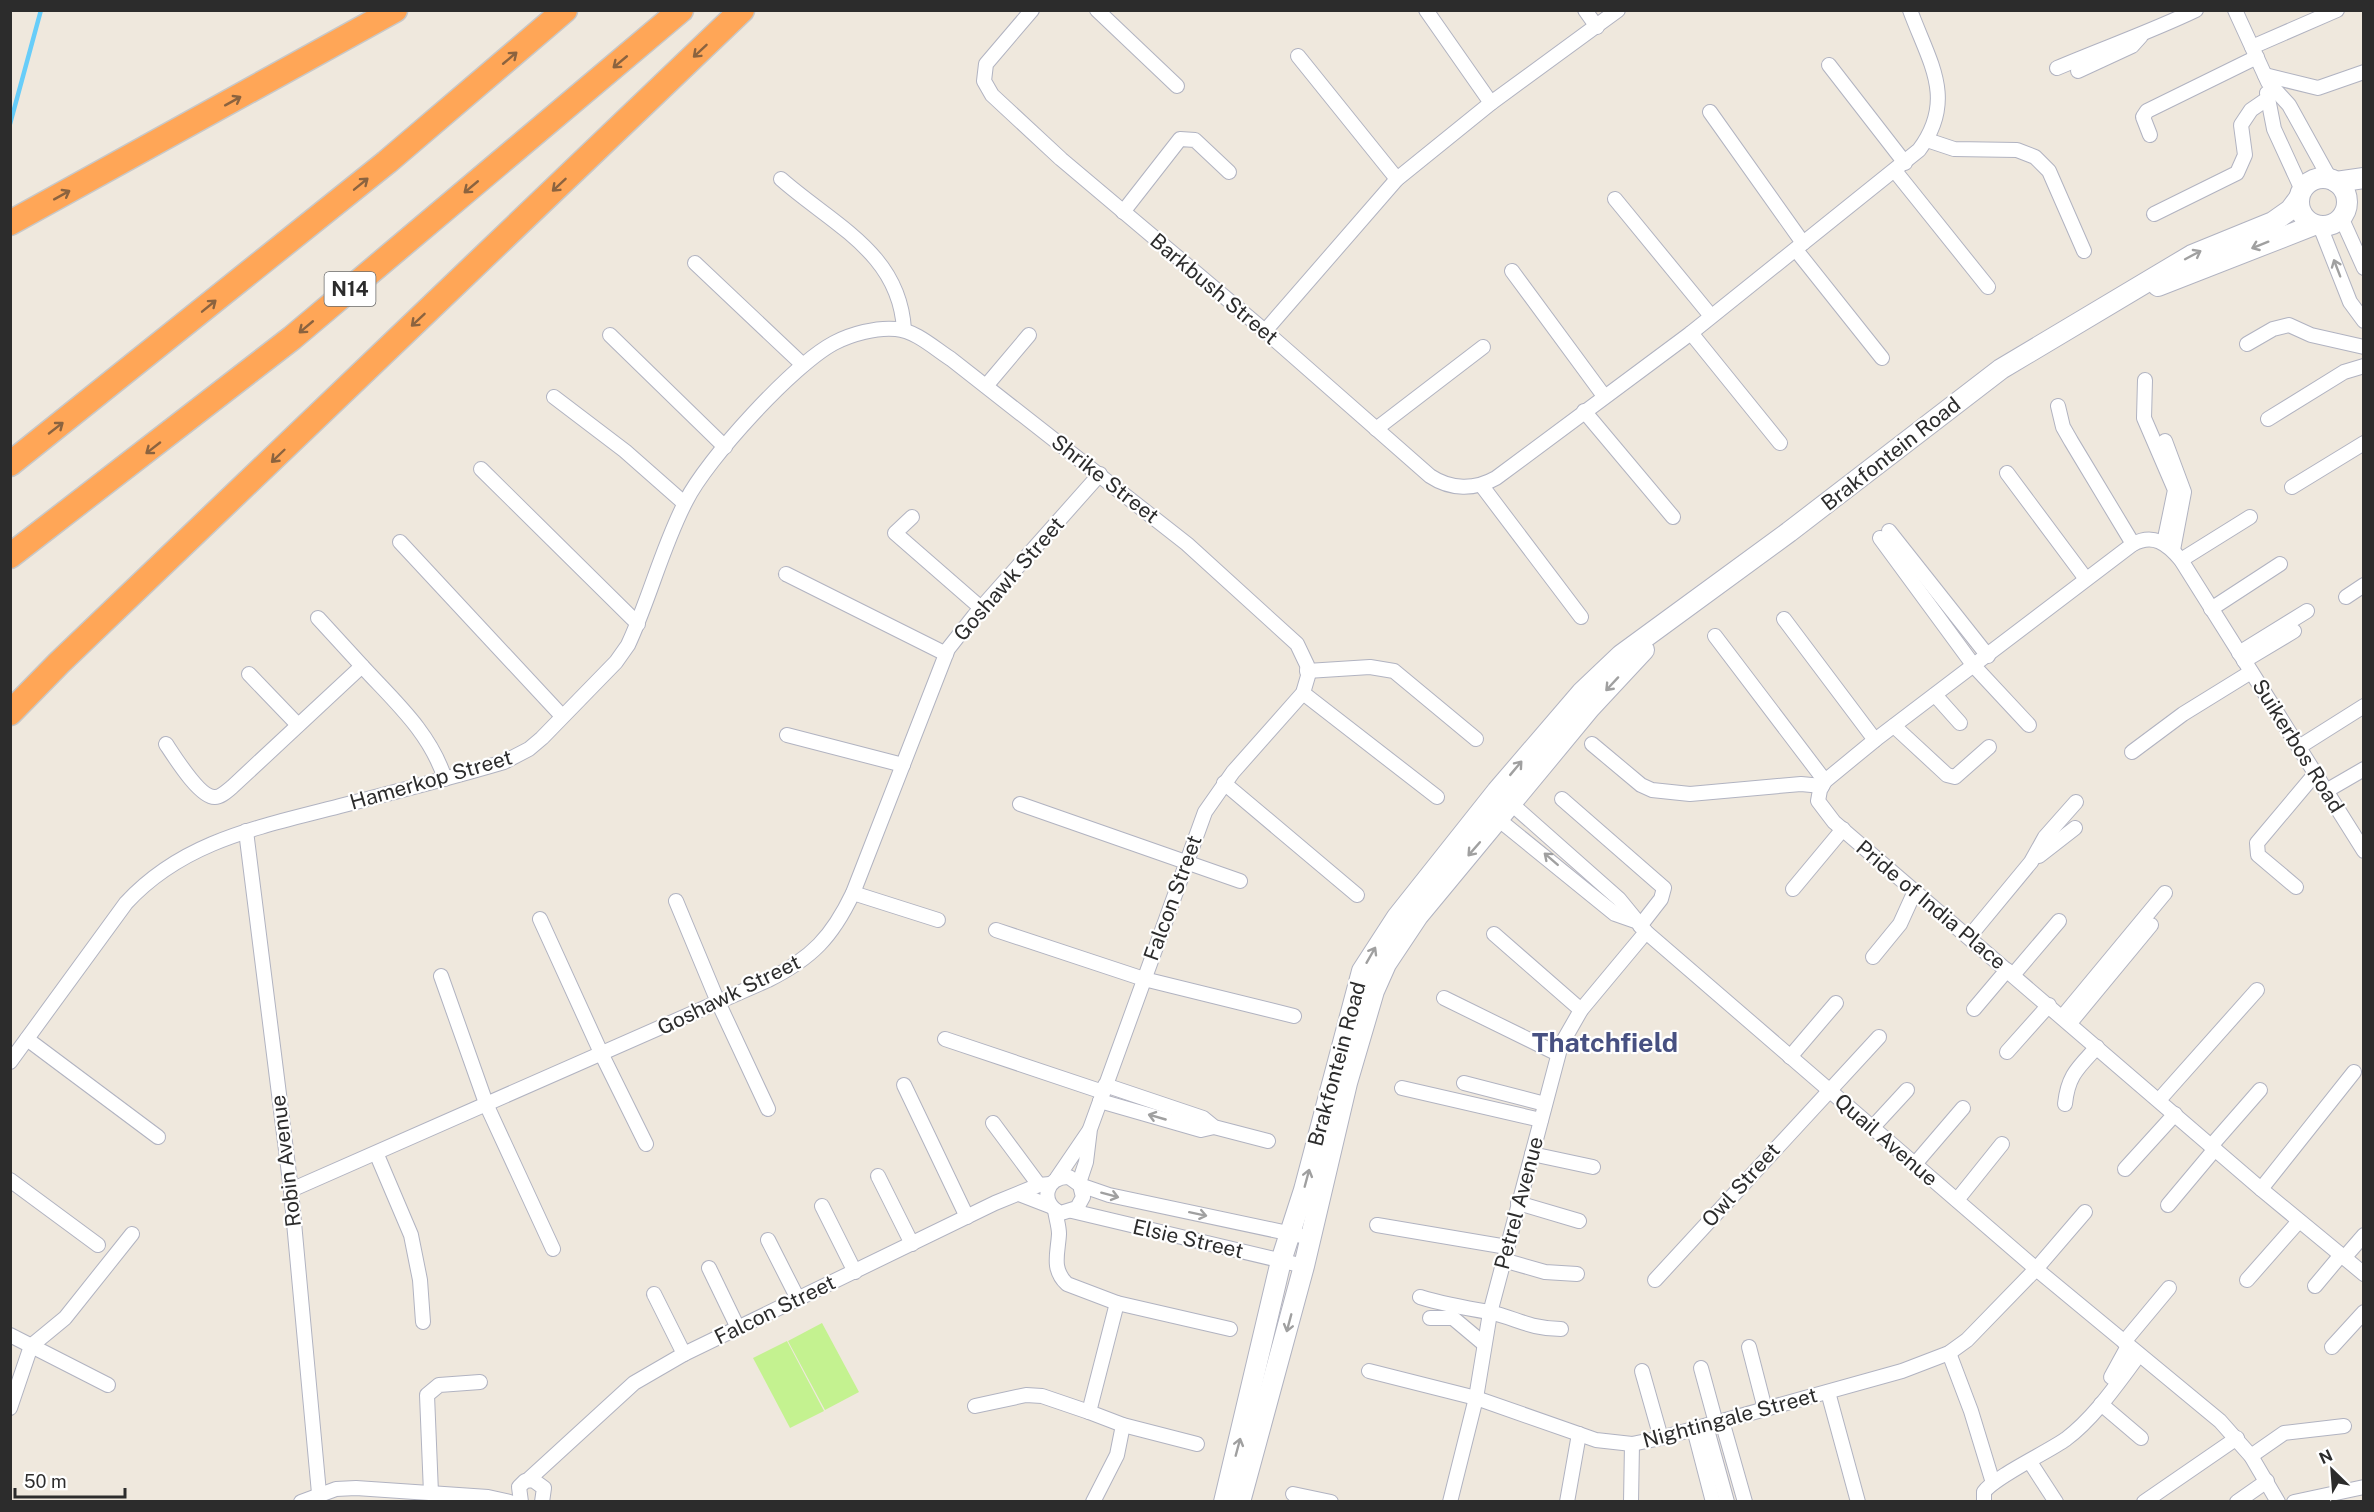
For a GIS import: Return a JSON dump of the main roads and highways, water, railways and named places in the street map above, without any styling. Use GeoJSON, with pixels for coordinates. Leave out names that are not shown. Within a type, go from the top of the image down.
{"type":"FeatureCollection","features":[{"type":"Feature","properties":{"kind":"highway"},"geometry":{"type":"LineString","coordinates":[[10,223],[395,10]]}},
{"type":"Feature","properties":{"kind":"highway"},"geometry":{"type":"LineString","coordinates":[[10,464],[379,169],[565,10]]}},
{"type":"Feature","properties":{"kind":"highway","name":"N14"},"geometry":{"type":"LineString","coordinates":[[10,556],[99,490],[292,338],[681,10]]}},
{"type":"Feature","properties":{"kind":"highway"},"geometry":{"type":"LineString","coordinates":[[10,713],[59,663],[742,10]]}},
{"type":"Feature","properties":{"kind":"highway"},"geometry":{"type":"LineString","coordinates":[[10,696],[59,663]]}},
{"type":"Feature","properties":{"kind":"waterway"},"geometry":{"type":"LineString","coordinates":[[10,124],[41,10]]}},
{"type":"Feature","properties":{"kind":"district","name":"Thatchfield"},"geometry":{"type":"Point","coordinates":[1605,1043]}}]}
